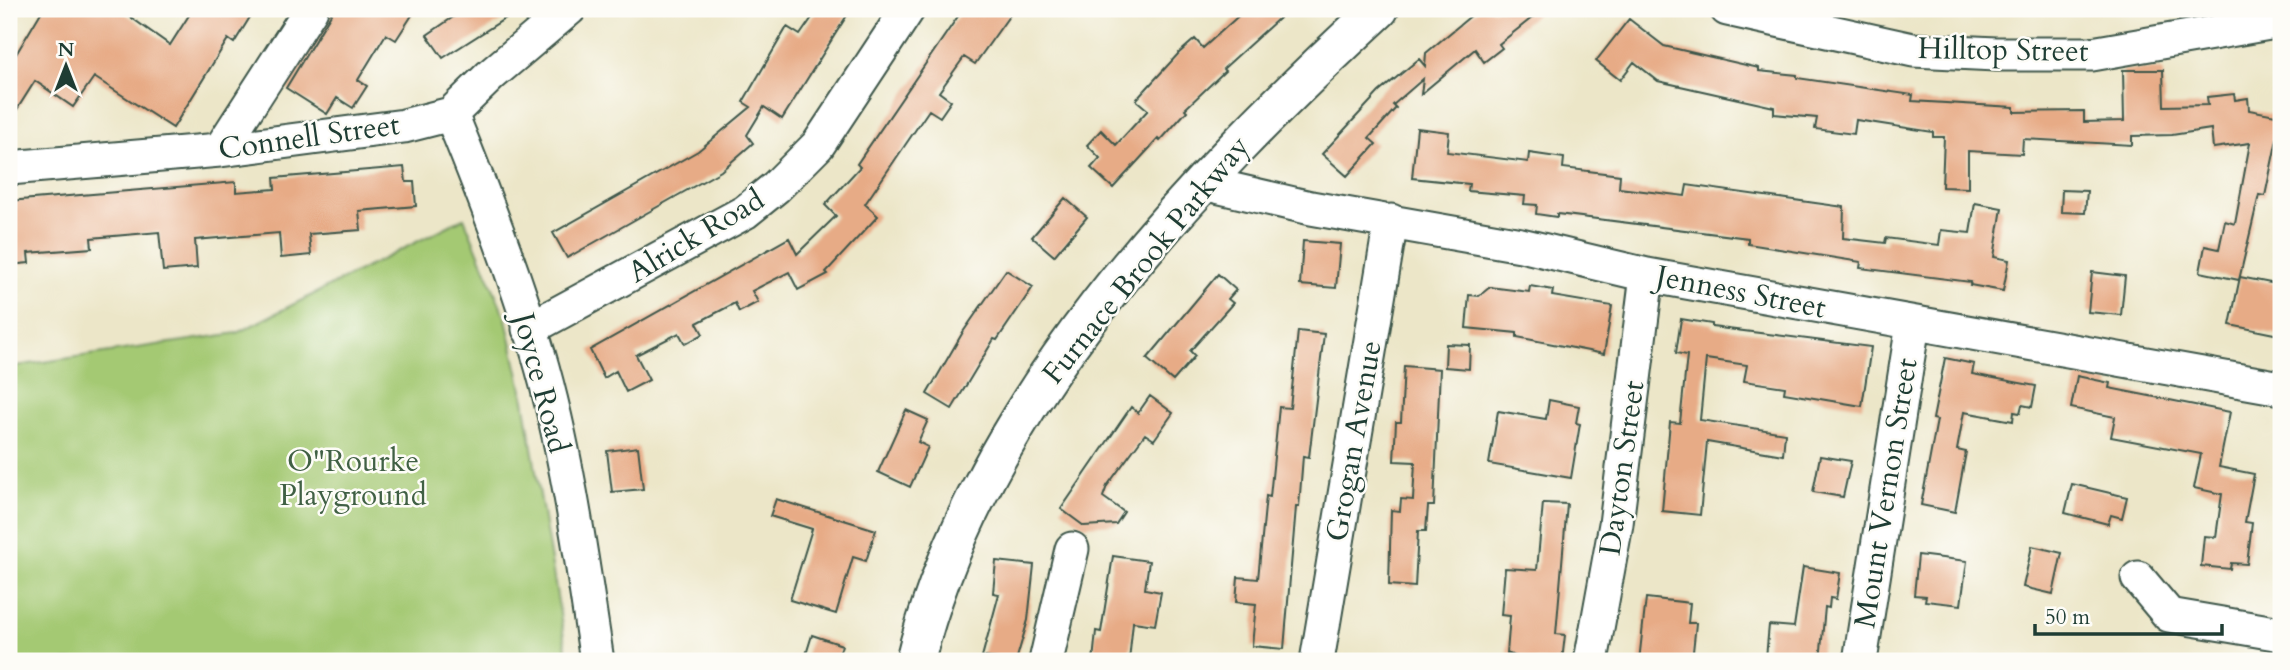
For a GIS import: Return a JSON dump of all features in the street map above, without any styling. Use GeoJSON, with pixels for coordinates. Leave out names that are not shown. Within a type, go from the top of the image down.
{"type":"FeatureCollection","features":[{"type":"Feature","properties":{"kind":"main road","name":"Furnace Brook Parkway"},"geometry":{"type":"LineString","coordinates":[[915,661],[921,636],[962,530],[1017,420],[1091,316],[1202,183],[1297,86],[1379,9]]}},
{"type":"Feature","properties":{"kind":"street"},"geometry":{"type":"LineString","coordinates":[[220,150],[311,9]]}},
{"type":"Feature","properties":{"kind":"street","name":"Connell Street"},"geometry":{"type":"LineString","coordinates":[[9,167],[220,150],[404,126],[451,114],[491,75],[569,9]]}},
{"type":"Feature","properties":{"kind":"street","name":"Alrick Road"},"geometry":{"type":"LineString","coordinates":[[529,329],[745,212],[776,187],[818,145],[908,9]]}},
{"type":"Feature","properties":{"kind":"street","name":"Hilltop Street"},"geometry":{"type":"LineString","coordinates":[[1727,9],[1913,50],[1996,54],[2092,54],[2281,21]]}},
{"type":"Feature","properties":{"kind":"street","name":"Joyce Road"},"geometry":{"type":"LineString","coordinates":[[451,114],[477,175],[538,354],[576,520],[597,661]]}},
{"type":"Feature","properties":{"kind":"street","name":"Jenness Street"},"geometry":{"type":"LineString","coordinates":[[1202,183],[1311,208],[1391,220],[1647,275],[2281,388]]}},
{"type":"Feature","properties":{"kind":"street","name":"Grogan Avenue"},"geometry":{"type":"LineString","coordinates":[[1317,661],[1391,220]]}},
{"type":"Feature","properties":{"kind":"street","name":"Dayton Street"},"geometry":{"type":"LineString","coordinates":[[1591,661],[1616,524],[1647,275]]}},
{"type":"Feature","properties":{"kind":"street","name":"Mount Vernon Street"},"geometry":{"type":"LineString","coordinates":[[1860,661],[1913,324]]}},
{"type":"Feature","properties":{"kind":"street"},"geometry":{"type":"LineString","coordinates":[[1046,661],[1072,549]]}},
{"type":"Feature","properties":{"kind":"street"},"geometry":{"type":"LineString","coordinates":[[2138,578],[2169,615],[2281,634]]}},
{"type":"Feature","properties":{"kind":"green space","name":"O\"Rourke Playground"},"geometry":{"type":"Polygon","coordinates":[[[464,218],[506,319],[523,394],[568,661],[9,661],[9,367],[237,333],[464,218]]]}},
{"type":"Feature","properties":{"kind":"building"},"geometry":{"type":"Polygon","coordinates":[[[43,9],[119,9],[170,45],[193,9],[255,9],[234,43],[228,39],[173,128],[94,77],[73,107],[35,81],[9,122],[9,66],[43,9]]]}},
{"type":"Feature","properties":{"kind":"building"},"geometry":{"type":"Polygon","coordinates":[[[334,9],[416,9],[396,40],[386,34],[358,80],[367,86],[353,108],[337,98],[327,114],[286,88],[334,9]]]}},
{"type":"Feature","properties":{"kind":"building"},"geometry":{"type":"Polygon","coordinates":[[[465,9],[520,9],[443,58],[427,35],[465,9]]]}},
{"type":"Feature","properties":{"kind":"building"},"geometry":{"type":"Polygon","coordinates":[[[818,9],[851,9],[782,119],[764,107],[747,135],[753,143],[721,171],[567,258],[553,233],[698,151],[751,107],[743,102],[787,27],[800,35],[818,9]]]}},
{"type":"Feature","properties":{"kind":"building"},"geometry":{"type":"Polygon","coordinates":[[[963,9],[1014,9],[975,64],[964,57],[939,92],[951,101],[940,117],[929,110],[865,204],[878,216],[826,272],[828,274],[798,290],[789,272],[752,291],[758,302],[739,312],[735,303],[697,323],[703,334],[685,344],[679,333],[636,355],[649,380],[626,392],[616,371],[604,378],[590,350],[789,238],[797,254],[836,216],[825,205],[860,167],[857,164],[963,9]]]}},
{"type":"Feature","properties":{"kind":"building"},"geometry":{"type":"Polygon","coordinates":[[[1246,9],[1289,9],[1223,69],[1225,71],[1185,109],[1187,111],[1160,141],[1158,139],[1113,188],[1091,168],[1100,158],[1087,145],[1101,130],[1116,145],[1148,110],[1136,100],[1179,53],[1195,39],[1203,48],[1246,9]]]}},
{"type":"Feature","properties":{"kind":"building"},"geometry":{"type":"Polygon","coordinates":[[[1479,9],[1543,9],[1499,44],[1502,48],[1484,62],[1475,49],[1421,94],[1423,79],[1393,105],[1396,108],[1369,138],[1376,144],[1347,176],[1322,154],[1379,92],[1419,59],[1425,66],[1426,53],[1479,9]]]}},
{"type":"Feature","properties":{"kind":"building"},"geometry":{"type":"Polygon","coordinates":[[[1629,19],[1664,46],[1759,68],[1759,71],[1913,95],[1912,101],[2014,107],[2014,112],[2084,111],[2084,122],[2124,121],[2123,70],[2163,70],[2164,106],[2208,105],[2207,97],[2234,94],[2235,100],[2248,98],[2249,110],[2281,116],[2281,120],[2265,196],[2259,195],[2239,280],[2200,272],[2205,246],[2219,249],[2225,221],[2235,224],[2250,143],[2213,148],[2211,129],[2172,135],[2132,136],[2132,145],[2023,139],[2022,154],[1968,151],[1968,188],[1942,187],[1944,137],[1933,137],[1933,132],[1856,120],[1854,134],[1815,129],[1817,118],[1774,114],[1774,107],[1658,81],[1634,62],[1620,80],[1596,61],[1629,19]]]}},
{"type":"Feature","properties":{"kind":"building"},"geometry":{"type":"Polygon","coordinates":[[[1417,128],[1449,132],[1447,152],[1528,162],[1529,153],[1564,158],[1563,168],[1620,175],[1619,188],[1685,196],[1687,185],[1844,207],[1843,238],[1885,243],[1886,238],[1939,245],[1941,230],[1970,233],[1975,203],[2002,208],[1994,257],[2009,260],[2003,291],[1970,285],[1971,282],[1860,268],[1861,262],[1748,244],[1748,238],[1557,214],[1557,217],[1536,214],[1537,205],[1524,204],[1525,196],[1468,191],[1469,184],[1412,178],[1417,128]]]}},
{"type":"Feature","properties":{"kind":"building"},"geometry":{"type":"Polygon","coordinates":[[[404,167],[406,182],[414,182],[416,206],[359,211],[361,230],[309,234],[311,255],[281,258],[279,233],[195,240],[197,268],[163,271],[159,232],[91,238],[92,248],[28,253],[29,263],[9,265],[9,201],[236,182],[236,192],[275,189],[274,178],[404,167]]]}},
{"type":"Feature","properties":{"kind":"building"},"geometry":{"type":"Polygon","coordinates":[[[2062,190],[2087,191],[2085,213],[2061,212],[2062,190]]]}},
{"type":"Feature","properties":{"kind":"building"},"geometry":{"type":"Polygon","coordinates":[[[1065,198],[1087,217],[1054,256],[1032,237],[1065,198]]]}},
{"type":"Feature","properties":{"kind":"building"},"geometry":{"type":"Polygon","coordinates":[[[1303,241],[1340,244],[1336,288],[1300,285],[1303,241]]]}},
{"type":"Feature","properties":{"kind":"building"},"geometry":{"type":"Polygon","coordinates":[[[1006,270],[1033,287],[997,340],[994,339],[952,409],[927,394],[963,332],[1006,270]]]}},
{"type":"Feature","properties":{"kind":"building"},"geometry":{"type":"Polygon","coordinates":[[[2092,272],[2125,276],[2121,315],[2088,312],[2092,272]]]}},
{"type":"Feature","properties":{"kind":"building"},"geometry":{"type":"Polygon","coordinates":[[[1218,274],[1236,290],[1228,299],[1233,303],[1190,351],[1195,356],[1173,381],[1147,359],[1218,274]]]}},
{"type":"Feature","properties":{"kind":"building"},"geometry":{"type":"Polygon","coordinates":[[[2240,277],[2281,285],[2279,335],[2230,325],[2240,277]]]}},
{"type":"Feature","properties":{"kind":"building"},"geometry":{"type":"Polygon","coordinates":[[[1530,286],[1553,290],[1552,296],[1612,306],[1604,354],[1517,337],[1517,333],[1466,328],[1469,295],[1479,296],[1490,287],[1529,292],[1530,286]]]}},
{"type":"Feature","properties":{"kind":"building"},"geometry":{"type":"Polygon","coordinates":[[[1681,319],[1712,324],[1712,327],[1871,347],[1862,406],[1784,393],[1785,387],[1744,381],[1747,365],[1706,359],[1700,420],[1785,433],[1783,455],[1707,442],[1700,515],[1662,511],[1670,422],[1680,423],[1687,355],[1676,353],[1681,319]]]}},
{"type":"Feature","properties":{"kind":"building"},"geometry":{"type":"Polygon","coordinates":[[[1298,331],[1324,334],[1309,457],[1303,456],[1299,507],[1296,507],[1284,649],[1252,646],[1256,604],[1236,602],[1238,577],[1258,579],[1266,496],[1270,497],[1279,407],[1290,408],[1298,331]]]}},
{"type":"Feature","properties":{"kind":"building"},"geometry":{"type":"Polygon","coordinates":[[[1446,344],[1470,345],[1469,369],[1445,367],[1446,344]]]}},
{"type":"Feature","properties":{"kind":"building"},"geometry":{"type":"Polygon","coordinates":[[[1945,358],[1974,364],[1972,374],[2036,386],[2032,407],[2022,405],[2020,413],[2014,412],[2013,421],[1964,412],[1957,450],[1966,452],[1955,512],[1921,505],[1945,358]]]}},
{"type":"Feature","properties":{"kind":"building"},"geometry":{"type":"Polygon","coordinates":[[[1404,366],[1440,369],[1434,506],[1428,506],[1426,531],[1418,531],[1415,587],[1389,585],[1391,510],[1400,511],[1401,499],[1413,500],[1415,462],[1394,461],[1396,422],[1401,422],[1404,366]]]}},
{"type":"Feature","properties":{"kind":"building"},"geometry":{"type":"Polygon","coordinates":[[[2077,376],[2110,383],[2109,388],[2230,412],[2219,467],[2254,474],[2245,522],[2252,523],[2247,564],[2231,563],[2230,569],[2201,566],[2204,536],[2216,537],[2222,494],[2194,488],[2201,454],[2111,437],[2115,417],[2071,408],[2077,376]]]}},
{"type":"Feature","properties":{"kind":"building"},"geometry":{"type":"Polygon","coordinates":[[[1150,396],[1173,413],[1154,440],[1145,434],[1107,486],[1103,497],[1124,512],[1116,524],[1084,526],[1061,509],[1131,407],[1138,413],[1150,396]]]}},
{"type":"Feature","properties":{"kind":"building"},"geometry":{"type":"Polygon","coordinates":[[[1549,400],[1579,406],[1576,423],[1580,424],[1571,478],[1489,464],[1498,411],[1546,419],[1549,400]]]}},
{"type":"Feature","properties":{"kind":"building"},"geometry":{"type":"Polygon","coordinates":[[[906,410],[928,420],[918,442],[928,447],[910,487],[878,472],[906,410]]]}},
{"type":"Feature","properties":{"kind":"building"},"geometry":{"type":"Polygon","coordinates":[[[638,447],[643,489],[612,492],[607,451],[638,447]]]}},
{"type":"Feature","properties":{"kind":"building"},"geometry":{"type":"Polygon","coordinates":[[[1820,456],[1851,461],[1843,497],[1813,492],[1820,456]]]}},
{"type":"Feature","properties":{"kind":"building"},"geometry":{"type":"Polygon","coordinates":[[[2072,484],[2127,497],[2122,518],[2111,515],[2108,524],[2065,513],[2072,484]]]}},
{"type":"Feature","properties":{"kind":"building"},"geometry":{"type":"Polygon","coordinates":[[[776,499],[876,530],[866,561],[853,557],[836,614],[790,600],[812,529],[770,516],[776,499]]]}},
{"type":"Feature","properties":{"kind":"building"},"geometry":{"type":"Polygon","coordinates":[[[1543,503],[1567,504],[1556,634],[1565,635],[1562,661],[1526,661],[1507,653],[1510,616],[1501,615],[1505,568],[1537,570],[1543,503]]]}},
{"type":"Feature","properties":{"kind":"building"},"geometry":{"type":"Polygon","coordinates":[[[2032,546],[2062,553],[2053,594],[2023,587],[2032,546]]]}},
{"type":"Feature","properties":{"kind":"building"},"geometry":{"type":"Polygon","coordinates":[[[1918,555],[1967,561],[1961,605],[1925,601],[1926,596],[1914,595],[1918,555]]]}},
{"type":"Feature","properties":{"kind":"building"},"geometry":{"type":"Polygon","coordinates":[[[1113,556],[1149,561],[1145,589],[1161,592],[1155,625],[1133,622],[1129,661],[1093,661],[1096,631],[1101,632],[1113,556]]]}},
{"type":"Feature","properties":{"kind":"building"},"geometry":{"type":"Polygon","coordinates":[[[996,561],[1034,565],[1028,620],[1016,661],[982,657],[999,594],[993,593],[996,561]]]}},
{"type":"Feature","properties":{"kind":"building"},"geometry":{"type":"Polygon","coordinates":[[[1803,567],[1840,573],[1836,599],[1830,598],[1829,608],[1825,607],[1820,661],[1766,658],[1769,625],[1794,627],[1803,567]]]}},
{"type":"Feature","properties":{"kind":"building"},"geometry":{"type":"Polygon","coordinates":[[[1646,598],[1690,603],[1688,623],[1696,623],[1692,661],[1639,661],[1646,598]]]}},
{"type":"Feature","properties":{"kind":"building"},"geometry":{"type":"Polygon","coordinates":[[[812,635],[842,645],[837,661],[804,661],[812,635]]]}}]}
